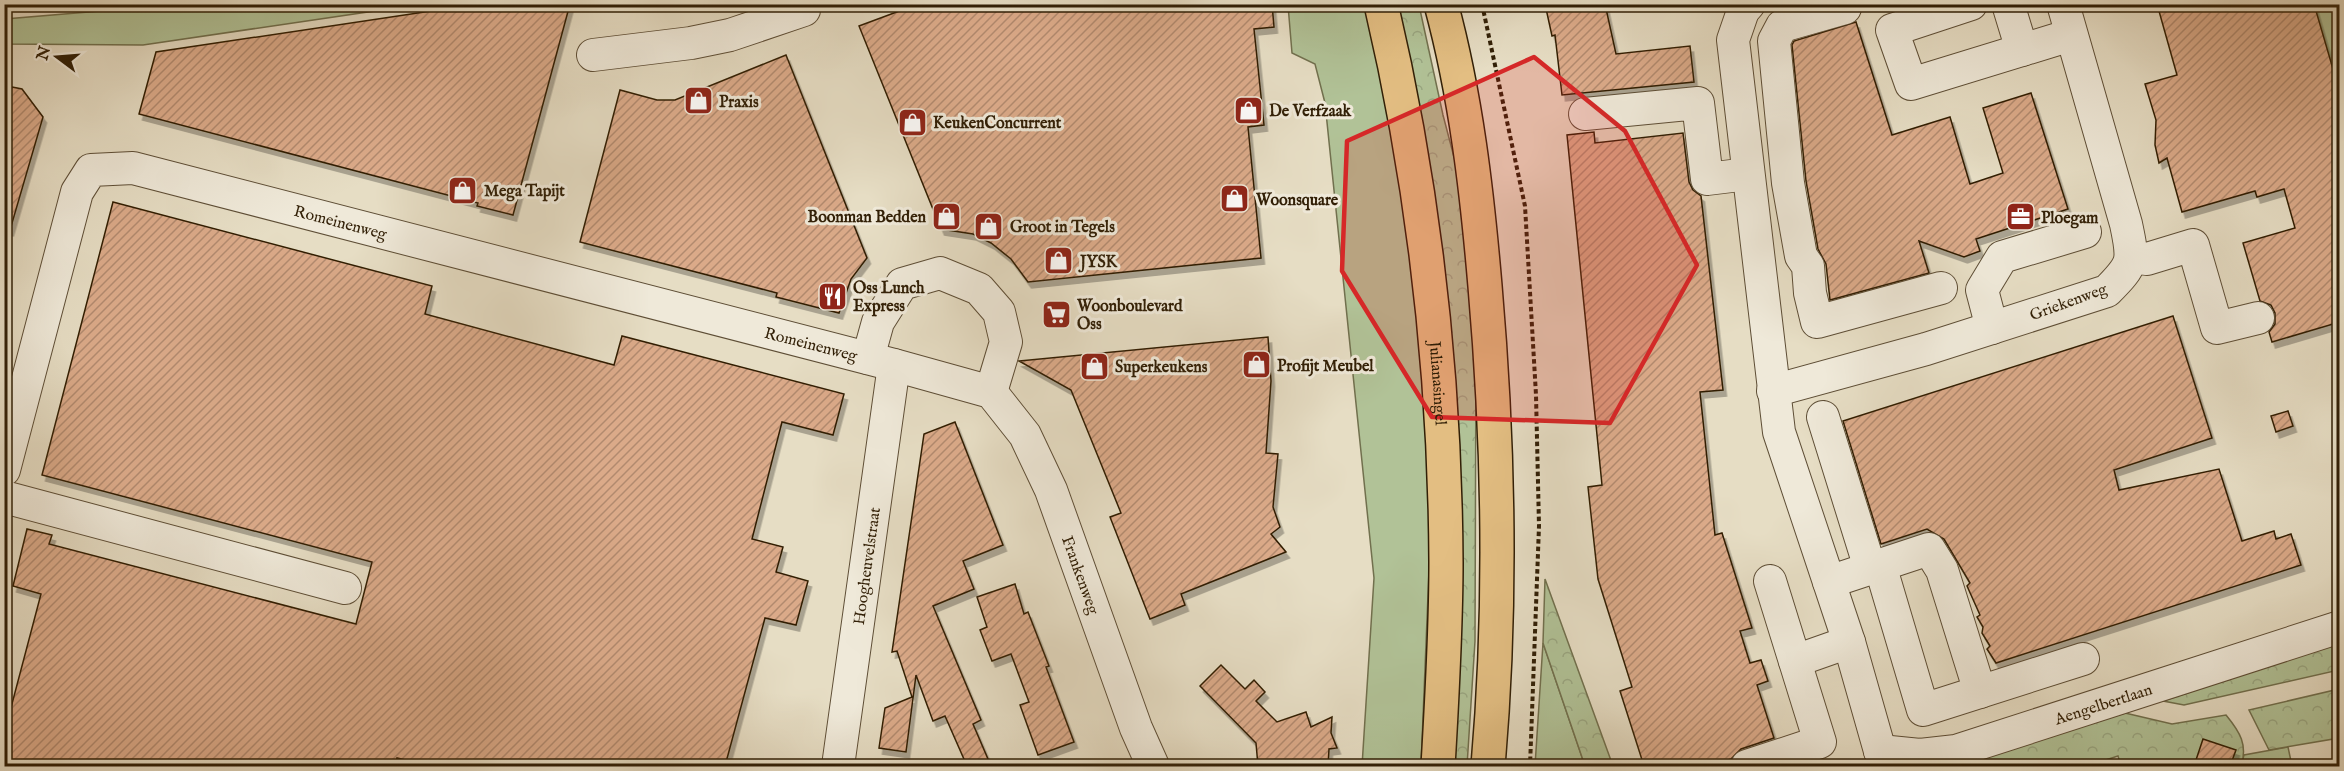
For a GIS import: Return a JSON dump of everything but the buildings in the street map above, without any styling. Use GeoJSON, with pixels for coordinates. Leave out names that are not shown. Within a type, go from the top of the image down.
{"type":"FeatureCollection","features":[{"type":"Feature","properties":{"kind":"main road","name":"Julianasingel"},"geometry":{"type":"LineString","coordinates":[[1381,4],[1399,82],[1431,286],[1442,434],[1446,564],[1438,766]]}},
{"type":"Feature","properties":{"kind":"main road"},"geometry":{"type":"LineString","coordinates":[[1441,4],[1450,38],[1478,205],[1495,422],[1499,540],[1497,654],[1488,766]]}},
{"type":"Feature","properties":{"kind":"street"},"geometry":{"type":"LineString","coordinates":[[1749,4],[1743,11],[1733,40],[1779,432],[1849,642],[1874,759]]}},
{"type":"Feature","properties":{"kind":"street"},"geometry":{"type":"LineString","coordinates":[[1971,4],[1892,30],[1911,84],[2071,35]]}},
{"type":"Feature","properties":{"kind":"street"},"geometry":{"type":"LineString","coordinates":[[2008,4],[2022,50]]}},
{"type":"Feature","properties":{"kind":"street"},"geometry":{"type":"LineString","coordinates":[[2062,4],[2126,224],[2132,250],[2131,257],[2147,259],[2193,245],[2217,328],[2258,318]]}},
{"type":"Feature","properties":{"kind":"street"},"geometry":{"type":"LineString","coordinates":[[1845,9],[1782,26],[1774,41],[1788,183],[1801,256],[1808,266],[1810,293],[1817,322],[1941,288]]}},
{"type":"Feature","properties":{"kind":"street"},"geometry":{"type":"LineString","coordinates":[[593,55],[691,43],[730,35],[804,10]]}},
{"type":"Feature","properties":{"kind":"street"},"geometry":{"type":"LineString","coordinates":[[1586,114],[1698,103],[1707,179],[1788,183]]}},
{"type":"Feature","properties":{"kind":"street","name":"Romeinenweg"},"geometry":{"type":"LineString","coordinates":[[4,470],[76,192],[91,170],[133,168],[881,362]]}},
{"type":"Feature","properties":{"kind":"street"},"geometry":{"type":"LineString","coordinates":[[1992,328],[1982,290],[2002,257],[2085,232]]}},
{"type":"Feature","properties":{"kind":"street","name":"Griekenweg"},"geometry":{"type":"LineString","coordinates":[[1773,391],[1926,349],[2107,291],[2128,269],[2131,257]]}},
{"type":"Feature","properties":{"kind":"street"},"geometry":{"type":"LineString","coordinates":[[940,273],[979,289],[999,312],[1005,342],[991,392],[881,362],[878,322],[902,284],[940,273]]}},
{"type":"Feature","properties":{"kind":"street","name":"Hoogheuvelstraat"},"geometry":{"type":"LineString","coordinates":[[838,766],[881,362]]}},
{"type":"Feature","properties":{"kind":"street","name":"Frankenweg"},"geometry":{"type":"LineString","coordinates":[[991,392],[1025,435],[1051,490],[1136,728],[1153,766]]}},
{"type":"Feature","properties":{"kind":"street"},"geometry":{"type":"LineString","coordinates":[[1823,417],[1923,710],[2083,659]]}},
{"type":"Feature","properties":{"kind":"street"},"geometry":{"type":"LineString","coordinates":[[4,497],[345,588]]}},
{"type":"Feature","properties":{"kind":"street"},"geometry":{"type":"LineString","coordinates":[[1829,582],[1929,549],[1942,570],[1980,692]]}},
{"type":"Feature","properties":{"kind":"street"},"geometry":{"type":"LineString","coordinates":[[1747,766],[1820,742],[1770,581]]}},
{"type":"Feature","properties":{"kind":"street","name":"Aengelbertlaan"},"geometry":{"type":"LineString","coordinates":[[1874,759],[1956,751],[2340,627]]}},
{"type":"Feature","properties":{"kind":"street"},"geometry":{"type":"LineString","coordinates":[[1795,661],[1849,642]]}},
{"type":"Feature","properties":{"kind":"path"},"geometry":{"type":"LineString","coordinates":[[1482,4],[1525,206],[1536,394],[1539,526],[1530,766]]}},
{"type":"Feature","properties":{"kind":"highlighted area"},"geometry":{"type":"Polygon","coordinates":[[[1534,57],[1625,131],[1697,265],[1610,423],[1432,417],[1342,271],[1347,141],[1534,57]]]}},
{"type":"Feature","properties":{"kind":"green space"},"geometry":{"type":"Polygon","coordinates":[[[184,4],[415,5],[143,45],[5,44],[5,19],[184,4]]]}},
{"type":"Feature","properties":{"kind":"green space"},"geometry":{"type":"Polygon","coordinates":[[[1288,5],[1369,5],[1414,249],[1431,521],[1421,766],[1362,766],[1374,578],[1325,103],[1315,64],[1292,53],[1288,5]]]}},
{"type":"Feature","properties":{"kind":"green space"},"geometry":{"type":"Polygon","coordinates":[[[1396,5],[1419,5],[1443,115],[1467,207],[1476,350],[1475,641],[1467,766],[1450,766],[1396,5]]]}},
{"type":"Feature","properties":{"kind":"green space"},"geometry":{"type":"Polygon","coordinates":[[[2309,5],[2339,5],[2339,112],[2309,5]]]}},
{"type":"Feature","properties":{"kind":"green space"},"geometry":{"type":"Polygon","coordinates":[[[1545,579],[1613,766],[1585,766],[1543,643],[1545,579]]]}},
{"type":"Feature","properties":{"kind":"green space"},"geometry":{"type":"Polygon","coordinates":[[[1543,643],[1585,766],[1535,766],[1543,643]]]}},
{"type":"Feature","properties":{"kind":"green space"},"geometry":{"type":"Polygon","coordinates":[[[2339,643],[2339,670],[2184,705],[2163,701],[2339,643]]]}},
{"type":"Feature","properties":{"kind":"green space"},"geometry":{"type":"Polygon","coordinates":[[[2339,689],[2339,738],[2269,750],[2249,710],[2339,689]]]}},
{"type":"Feature","properties":{"kind":"green space"},"geometry":{"type":"Polygon","coordinates":[[[2125,713],[2172,724],[2226,715],[2235,727],[2243,745],[2241,766],[2121,766],[2118,756],[2087,766],[1954,766],[2125,713]]]}},
{"type":"Feature","properties":{"kind":"green space"},"geometry":{"type":"Polygon","coordinates":[[[2288,747],[2292,766],[2241,766],[2244,755],[2288,747]]]}},
{"type":"Feature","properties":{"kind":"place","name":"Praxis"},"geometry":{"type":"Point","coordinates":[698,101]}},
{"type":"Feature","properties":{"kind":"place","name":"De Verfzaak"},"geometry":{"type":"Point","coordinates":[1248,110]}},
{"type":"Feature","properties":{"kind":"place","name":"KeukenConcurrent"},"geometry":{"type":"Point","coordinates":[912,122]}},
{"type":"Feature","properties":{"kind":"place","name":"Mega Tapijt"},"geometry":{"type":"Point","coordinates":[463,190]}},
{"type":"Feature","properties":{"kind":"place","name":"Woonsquare"},"geometry":{"type":"Point","coordinates":[1235,199]}},
{"type":"Feature","properties":{"kind":"place","name":"Boonman Bedden"},"geometry":{"type":"Point","coordinates":[947,216]}},
{"type":"Feature","properties":{"kind":"place","name":"Ploegam"},"geometry":{"type":"Point","coordinates":[2020,217]}},
{"type":"Feature","properties":{"kind":"place","name":"Groot in Tegels"},"geometry":{"type":"Point","coordinates":[989,226]}},
{"type":"Feature","properties":{"kind":"place","name":"JYSK"},"geometry":{"type":"Point","coordinates":[1059,261]}},
{"type":"Feature","properties":{"kind":"place","name":"Oss Lunch Express"},"geometry":{"type":"Point","coordinates":[832,296]}},
{"type":"Feature","properties":{"kind":"place","name":"Woonboulevard Oss"},"geometry":{"type":"Point","coordinates":[1056,314]}},
{"type":"Feature","properties":{"kind":"place","name":"Profijt Meubel"},"geometry":{"type":"Point","coordinates":[1256,365]}},
{"type":"Feature","properties":{"kind":"place","name":"Superkeukens"},"geometry":{"type":"Point","coordinates":[1094,366]}}]}
